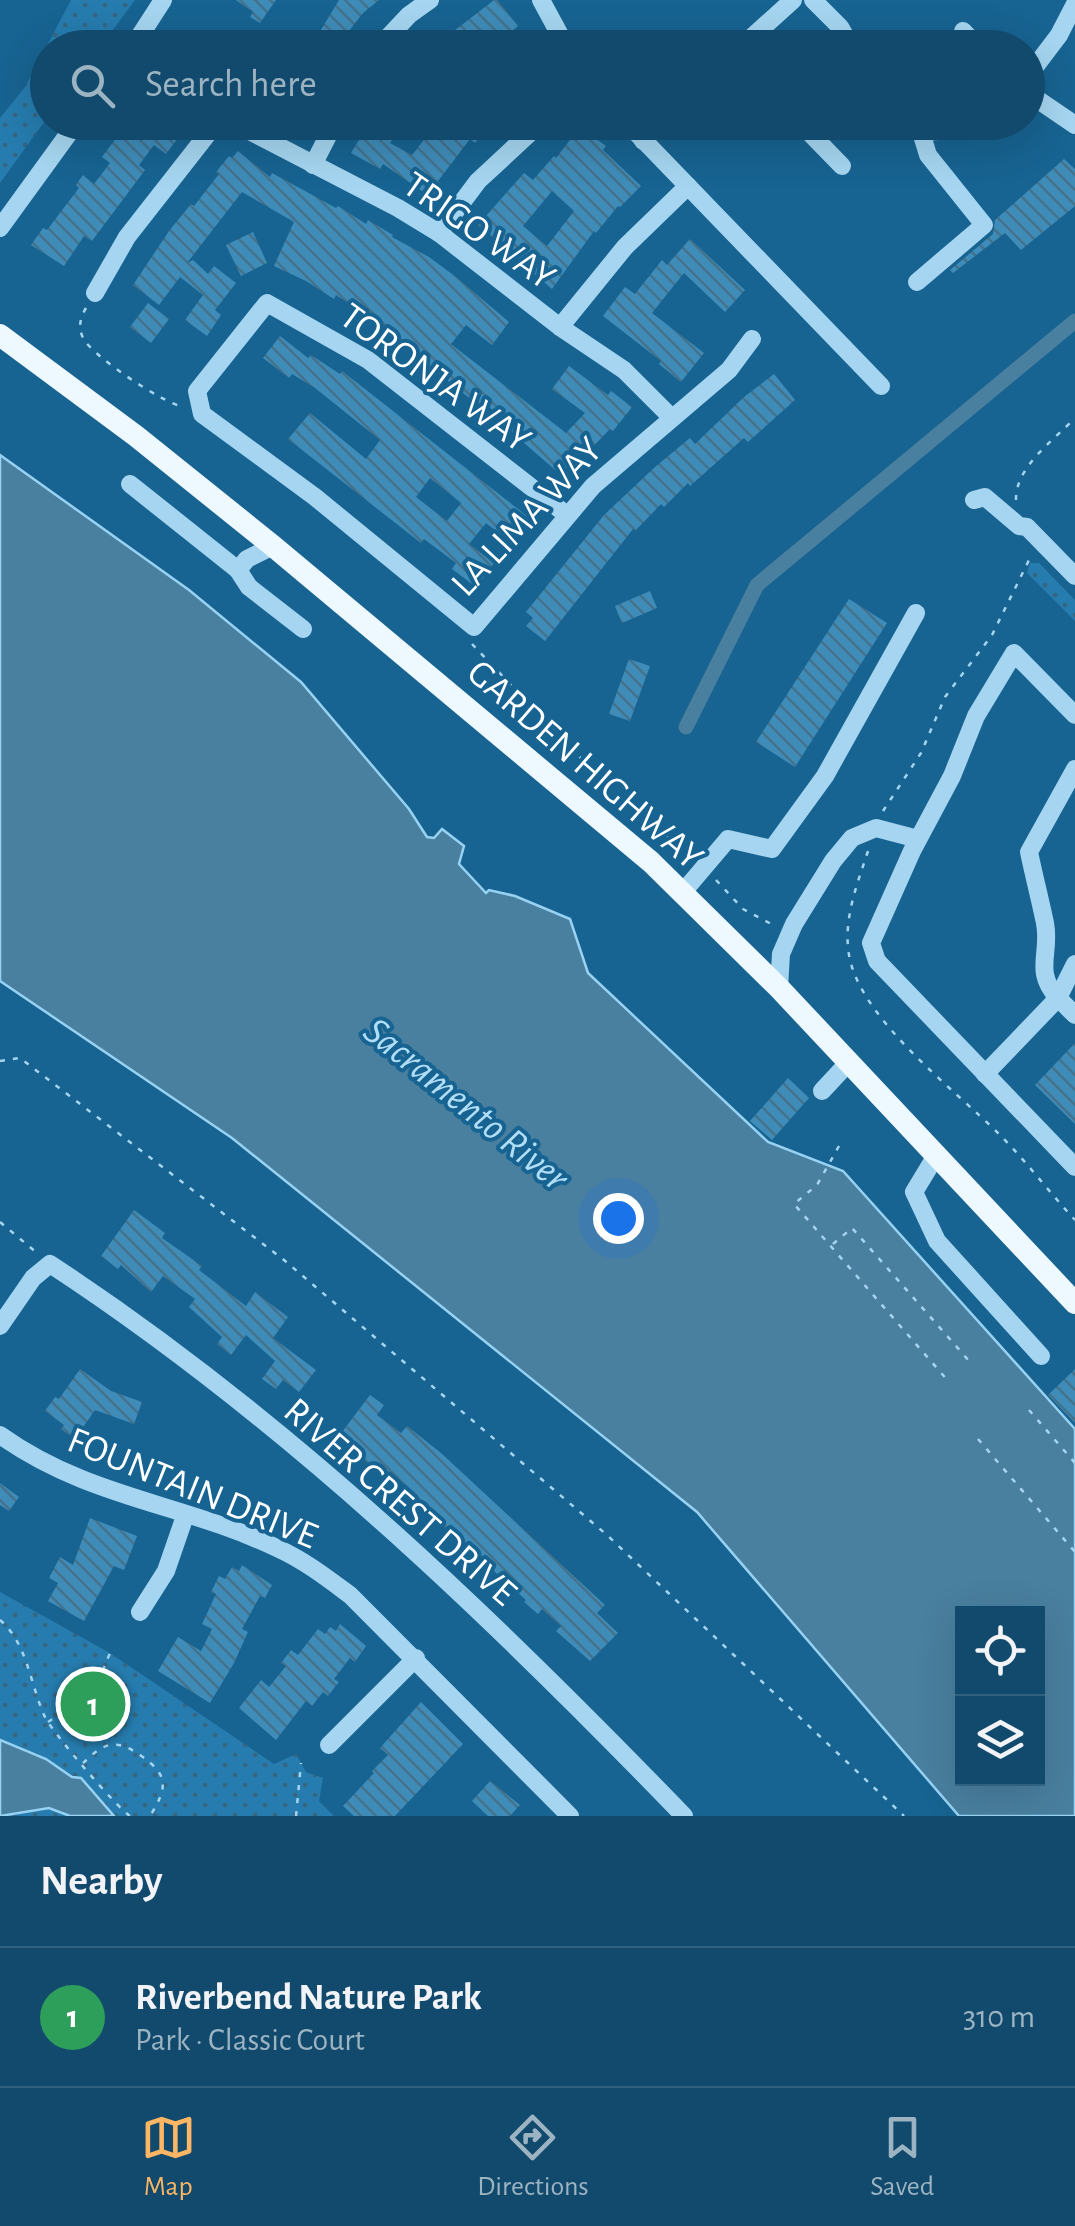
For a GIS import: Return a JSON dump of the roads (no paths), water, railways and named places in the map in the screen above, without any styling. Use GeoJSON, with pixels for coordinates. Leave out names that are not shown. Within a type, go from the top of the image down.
{"type":"FeatureCollection","features":[{"type":"Feature","properties":{"kind":"main road","name":"GARDEN HIGHWAY"},"geometry":{"type":"LineString","coordinates":[[0,335],[136,436],[273,546],[610,826],[779,988],[1075,1304]]}},
{"type":"Feature","properties":{"kind":"street"},"geometry":{"type":"LineString","coordinates":[[144,30],[163,0]]}},
{"type":"Feature","properties":{"kind":"street"},"geometry":{"type":"LineString","coordinates":[[393,30],[430,0]]}},
{"type":"Feature","properties":{"kind":"street"},"geometry":{"type":"LineString","coordinates":[[541,0],[557,30]]}},
{"type":"Feature","properties":{"kind":"street"},"geometry":{"type":"LineString","coordinates":[[760,30],[793,0]]}},
{"type":"Feature","properties":{"kind":"street"},"geometry":{"type":"LineString","coordinates":[[813,0],[842,30]]}},
{"type":"Feature","properties":{"kind":"street"},"geometry":{"type":"LineString","coordinates":[[1045,54],[1075,4]]}},
{"type":"Feature","properties":{"kind":"street"},"geometry":{"type":"LineString","coordinates":[[1045,105],[1075,125]]}},
{"type":"Feature","properties":{"kind":"street"},"geometry":{"type":"LineString","coordinates":[[0,228],[64,140]]}},
{"type":"Feature","properties":{"kind":"street"},"geometry":{"type":"LineString","coordinates":[[95,294],[128,237],[203,140]]}},
{"type":"Feature","properties":{"kind":"street","name":"TRIGO WAY"},"geometry":{"type":"LineString","coordinates":[[266,140],[438,233],[560,327],[624,370],[672,418]]}},
{"type":"Feature","properties":{"kind":"street"},"geometry":{"type":"LineString","coordinates":[[313,165],[326,140]]}},
{"type":"Feature","properties":{"kind":"street"},"geometry":{"type":"LineString","coordinates":[[438,233],[478,181],[522,140]]}},
{"type":"Feature","properties":{"kind":"street"},"geometry":{"type":"LineString","coordinates":[[817,140],[842,166]]}},
{"type":"Feature","properties":{"kind":"street"},"geometry":{"type":"LineString","coordinates":[[917,282],[984,225],[928,155],[923,140]]}},
{"type":"Feature","properties":{"kind":"street"},"geometry":{"type":"LineString","coordinates":[[643,141],[881,386]]}},
{"type":"Feature","properties":{"kind":"street"},"geometry":{"type":"LineString","coordinates":[[560,327],[625,247],[688,186]]}},
{"type":"Feature","properties":{"kind":"street","name":"TORONJA WAY"},"geometry":{"type":"LineString","coordinates":[[192,407],[198,390],[266,303],[368,360],[567,514]]}},
{"type":"Feature","properties":{"kind":"street","name":"LA LIMA WAY"},"geometry":{"type":"LineString","coordinates":[[192,407],[315,497],[474,627],[593,486],[729,370],[752,339]]}},
{"type":"Feature","properties":{"kind":"street"},"geometry":{"type":"LineString","coordinates":[[130,484],[238,570],[249,587],[303,629]]}},
{"type":"Feature","properties":{"kind":"street"},"geometry":{"type":"LineString","coordinates":[[974,500],[985,497],[1019,526],[1027,527],[1075,576]]}},
{"type":"Feature","properties":{"kind":"street"},"geometry":{"type":"LineString","coordinates":[[238,570],[247,559],[273,546]]}},
{"type":"Feature","properties":{"kind":"street"},"geometry":{"type":"LineString","coordinates":[[682,892],[728,840],[772,849],[825,776],[916,613]]}},
{"type":"Feature","properties":{"kind":"street"},"geometry":{"type":"LineString","coordinates":[[1075,714],[1014,653],[983,702],[952,776],[918,839],[871,943],[877,961],[1075,1168]]}},
{"type":"Feature","properties":{"kind":"street"},"geometry":{"type":"LineString","coordinates":[[1075,769],[1069,790],[1029,852],[1046,926],[1042,966],[1047,986],[1075,1015]]}},
{"type":"Feature","properties":{"kind":"street"},"geometry":{"type":"LineString","coordinates":[[779,988],[781,954],[794,924],[852,838],[876,828],[918,839]]}},
{"type":"Feature","properties":{"kind":"street"},"geometry":{"type":"LineString","coordinates":[[985,1074],[1058,998],[1075,964]]}},
{"type":"Feature","properties":{"kind":"street"},"geometry":{"type":"LineString","coordinates":[[822,1091],[848,1062]]}},
{"type":"Feature","properties":{"kind":"street"},"geometry":{"type":"LineString","coordinates":[[937,1154],[914,1192],[937,1241],[1041,1356]]}},
{"type":"Feature","properties":{"kind":"street","name":"RIVER CREST DRIVE"},"geometry":{"type":"LineString","coordinates":[[0,1326],[33,1278],[50,1264],[201,1373],[375,1515],[580,1708],[684,1816]]}},
{"type":"Feature","properties":{"kind":"street","name":"FOUNTAIN DRIVE"},"geometry":{"type":"LineString","coordinates":[[0,1435],[70,1476],[263,1542],[312,1566],[350,1595],[416,1658],[570,1816]]}},
{"type":"Feature","properties":{"kind":"street"},"geometry":{"type":"LineString","coordinates":[[140,1612],[166,1570],[184,1516]]}},
{"type":"Feature","properties":{"kind":"street"},"geometry":{"type":"LineString","coordinates":[[330,1746],[416,1658]]}},
{"type":"Feature","properties":{"kind":"water","name":"Sacramento River"},"geometry":{"type":"Polygon","coordinates":[[[0,455],[189,590],[301,682],[409,809],[427,837],[434,838],[442,829],[464,846],[459,864],[486,893],[489,890],[515,896],[570,919],[588,973],[768,1142],[843,1171],[1075,1429],[1075,1816],[959,1816],[697,1512],[232,1138],[0,981],[0,455]]]}},
{"type":"Feature","properties":{"kind":"water"},"geometry":{"type":"Polygon","coordinates":[[[0,1740],[81,1778],[114,1816],[70,1816],[49,1808],[0,1816],[0,1740]]]}},
{"type":"Feature","properties":{"kind":"waterway"},"geometry":{"type":"LineString","coordinates":[[686,727],[757,585],[1075,321]]}},
{"type":"Feature","properties":{"kind":"place","name":"Riverbend Nature Park"},"geometry":{"type":"Point","coordinates":[93,1704]}}]}
